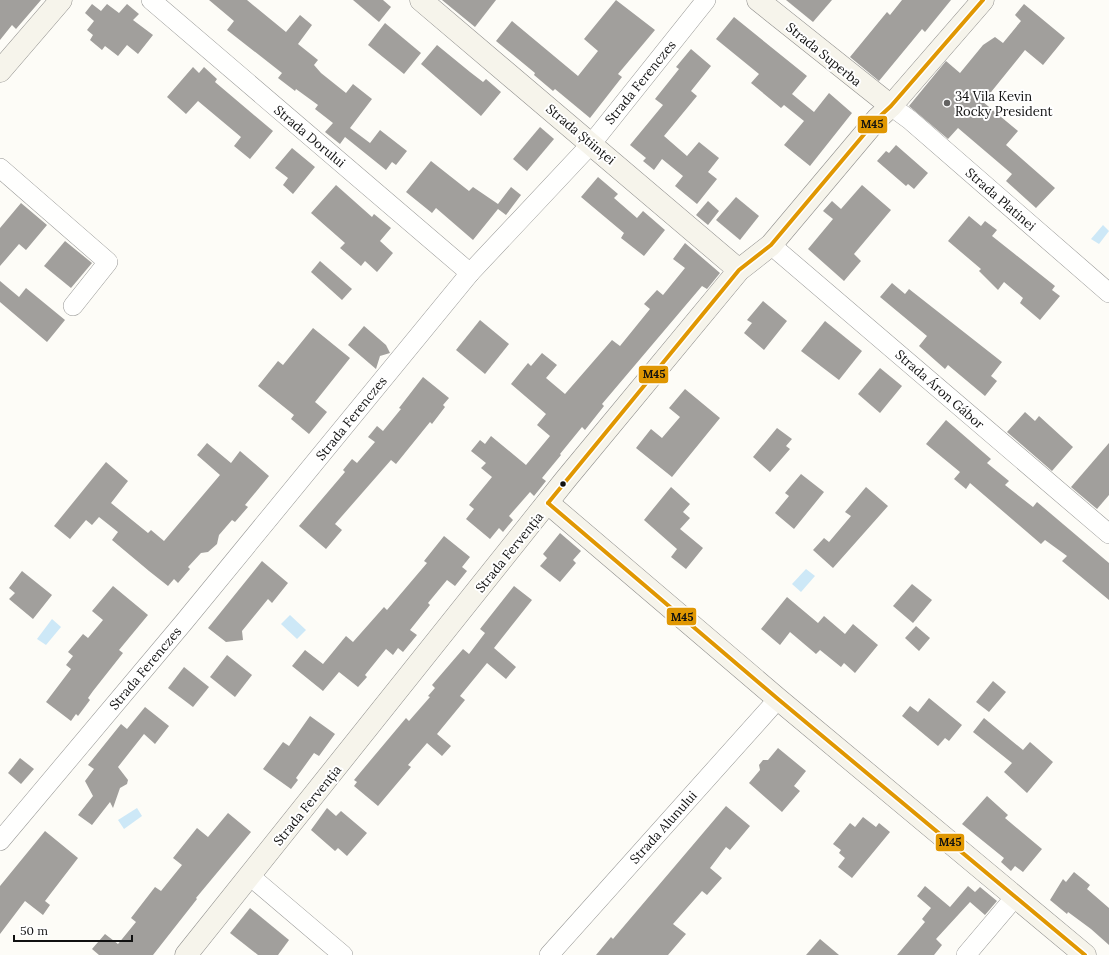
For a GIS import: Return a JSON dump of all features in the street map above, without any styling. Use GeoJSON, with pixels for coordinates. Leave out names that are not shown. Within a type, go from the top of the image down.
{"type":"FeatureCollection","features":[{"type":"Feature","properties":{"kind":"street"},"geometry":{"type":"LineString","coordinates":[[0,71],[61,0]]}},
{"type":"Feature","properties":{"kind":"street","name":"Strada Dorului"},"geometry":{"type":"LineString","coordinates":[[151,0],[470,273]]}},
{"type":"Feature","properties":{"kind":"street","name":"Strada Științei"},"geometry":{"type":"LineString","coordinates":[[421,0],[592,143],[739,270]]}},
{"type":"Feature","properties":{"kind":"street","name":"Strada Ferenczes"},"geometry":{"type":"LineString","coordinates":[[0,841],[184,622],[470,273],[592,143],[706,0]]}},
{"type":"Feature","properties":{"kind":"street","name":"Strada Fervenția"},"geometry":{"type":"LineString","coordinates":[[186,955],[548,503],[739,270],[771,245],[877,119],[891,106],[983,0]]}},
{"type":"Feature","properties":{"kind":"street","name":"Strada Superba"},"geometry":{"type":"LineString","coordinates":[[762,1],[879,98],[891,106]]}},
{"type":"Feature","properties":{"kind":"street","name":"Strada Platinei"},"geometry":{"type":"LineString","coordinates":[[891,106],[910,120],[1109,293]]}},
{"type":"Feature","properties":{"kind":"street"},"geometry":{"type":"LineString","coordinates":[[0,168],[108,262],[73,306]]}},
{"type":"Feature","properties":{"kind":"street","name":"Strada Áron Gábor"},"geometry":{"type":"LineString","coordinates":[[771,245],[1109,534]]}},
{"type":"Feature","properties":{"kind":"street"},"geometry":{"type":"LineString","coordinates":[[548,503],[778,699],[1085,955]]}},
{"type":"Feature","properties":{"kind":"street","name":"Strada Alunului"},"geometry":{"type":"LineString","coordinates":[[549,955],[778,699]]}},
{"type":"Feature","properties":{"kind":"street"},"geometry":{"type":"LineString","coordinates":[[250,876],[343,955]]}},
{"type":"Feature","properties":{"kind":"street"},"geometry":{"type":"LineString","coordinates":[[966,955],[1016,896]]}},
{"type":"Feature","properties":{"kind":"water"},"geometry":{"type":"Polygon","coordinates":[[[1103,225],[1109,231],[1099,244],[1091,239],[1103,225]]]}},
{"type":"Feature","properties":{"kind":"water"},"geometry":{"type":"Polygon","coordinates":[[[806,569],[815,576],[801,592],[792,584],[806,569]]]}},
{"type":"Feature","properties":{"kind":"water"},"geometry":{"type":"Polygon","coordinates":[[[290,615],[306,630],[297,639],[281,624],[290,615]]]}},
{"type":"Feature","properties":{"kind":"water"},"geometry":{"type":"Polygon","coordinates":[[[52,619],[61,627],[46,645],[37,639],[52,619]]]}},
{"type":"Feature","properties":{"kind":"water"},"geometry":{"type":"Polygon","coordinates":[[[137,808],[142,816],[124,829],[118,820],[137,808]]]}},
{"type":"Feature","properties":{"kind":"building"},"geometry":{"type":"Polygon","coordinates":[[[0,0],[41,0],[16,29],[12,25],[0,40],[0,0]]]}},
{"type":"Feature","properties":{"kind":"building"},"geometry":{"type":"Polygon","coordinates":[[[209,0],[247,0],[286,32],[300,15],[312,25],[298,44],[318,60],[314,65],[321,73],[346,93],[353,84],[372,99],[350,128],[370,143],[380,130],[407,151],[396,165],[392,162],[386,170],[345,137],[340,144],[325,132],[333,123],[315,109],[318,105],[296,89],[295,91],[278,78],[282,73],[227,30],[234,21],[209,0]]]}},
{"type":"Feature","properties":{"kind":"building"},"geometry":{"type":"Polygon","coordinates":[[[353,0],[383,0],[391,7],[379,22],[353,0]]]}},
{"type":"Feature","properties":{"kind":"building"},"geometry":{"type":"Polygon","coordinates":[[[442,0],[496,0],[475,27],[442,0]]]}},
{"type":"Feature","properties":{"kind":"building"},"geometry":{"type":"Polygon","coordinates":[[[616,0],[655,30],[618,74],[622,77],[590,118],[555,89],[553,91],[534,75],[535,73],[496,41],[512,21],[578,76],[598,51],[584,39],[616,0]]]}},
{"type":"Feature","properties":{"kind":"building"},"geometry":{"type":"Polygon","coordinates":[[[786,0],[832,0],[813,22],[786,0]]]}},
{"type":"Feature","properties":{"kind":"building"},"geometry":{"type":"Polygon","coordinates":[[[902,0],[951,0],[925,32],[922,29],[879,81],[850,57],[887,12],[890,15],[902,0]]]}},
{"type":"Feature","properties":{"kind":"building"},"geometry":{"type":"Polygon","coordinates":[[[92,4],[101,11],[107,4],[119,13],[127,4],[139,14],[133,20],[153,35],[138,54],[127,45],[118,56],[105,46],[102,50],[90,40],[93,35],[87,30],[94,21],[85,13],[92,4]]]}},
{"type":"Feature","properties":{"kind":"building"},"geometry":{"type":"Polygon","coordinates":[[[1024,4],[1065,38],[1043,65],[1025,50],[983,102],[1018,131],[1006,145],[1055,188],[1036,208],[1006,181],[1012,174],[958,128],[948,139],[909,106],[946,61],[960,73],[983,45],[995,37],[1003,43],[1021,21],[1015,15],[1024,4]]]}},
{"type":"Feature","properties":{"kind":"building"},"geometry":{"type":"Polygon","coordinates":[[[734,17],[807,76],[792,94],[814,112],[829,93],[852,113],[810,166],[784,145],[804,121],[784,105],[781,108],[751,83],[759,74],[716,39],[734,17]]]}},
{"type":"Feature","properties":{"kind":"building"},"geometry":{"type":"Polygon","coordinates":[[[385,23],[421,53],[404,74],[368,45],[385,23]]]}},
{"type":"Feature","properties":{"kind":"building"},"geometry":{"type":"Polygon","coordinates":[[[437,45],[483,82],[486,79],[501,92],[481,116],[421,64],[437,45]]]}},
{"type":"Feature","properties":{"kind":"building"},"geometry":{"type":"Polygon","coordinates":[[[691,49],[711,66],[691,91],[697,96],[664,136],[687,156],[699,142],[719,158],[708,172],[717,179],[697,204],[675,186],[683,176],[662,159],[654,170],[643,161],[646,158],[630,145],[663,105],[655,99],[679,69],[676,67],[691,49]]]}},
{"type":"Feature","properties":{"kind":"building"},"geometry":{"type":"Polygon","coordinates":[[[193,67],[199,73],[204,67],[217,79],[215,82],[273,131],[250,159],[234,146],[241,137],[198,101],[186,114],[167,97],[193,67]]]}},
{"type":"Feature","properties":{"kind":"building"},"geometry":{"type":"Polygon","coordinates":[[[540,127],[554,139],[527,171],[513,159],[540,127]]]}},
{"type":"Feature","properties":{"kind":"building"},"geometry":{"type":"Polygon","coordinates":[[[896,145],[928,173],[914,189],[908,184],[906,186],[877,161],[886,151],[889,153],[896,145]]]}},
{"type":"Feature","properties":{"kind":"building"},"geometry":{"type":"Polygon","coordinates":[[[292,148],[315,167],[293,194],[283,185],[288,178],[275,168],[292,148]]]}},
{"type":"Feature","properties":{"kind":"building"},"geometry":{"type":"Polygon","coordinates":[[[431,161],[469,191],[473,187],[498,204],[511,187],[521,195],[506,215],[498,209],[473,240],[436,208],[432,213],[406,192],[431,161]]]}},
{"type":"Feature","properties":{"kind":"building"},"geometry":{"type":"Polygon","coordinates":[[[598,177],[618,194],[614,198],[637,218],[643,211],[665,230],[644,256],[621,238],[624,233],[581,197],[598,177]]]}},
{"type":"Feature","properties":{"kind":"building"},"geometry":{"type":"Polygon","coordinates":[[[336,185],[372,217],[374,214],[391,228],[380,241],[393,253],[377,272],[365,261],[361,266],[340,248],[345,243],[311,213],[336,185]]]}},
{"type":"Feature","properties":{"kind":"building"},"geometry":{"type":"Polygon","coordinates":[[[862,185],[891,210],[854,254],[861,261],[844,281],[808,249],[833,219],[823,211],[832,201],[841,209],[862,185]]]}},
{"type":"Feature","properties":{"kind":"building"},"geometry":{"type":"Polygon","coordinates":[[[736,197],[759,216],[740,240],[716,220],[736,197]]]}},
{"type":"Feature","properties":{"kind":"building"},"geometry":{"type":"Polygon","coordinates":[[[708,201],[719,211],[708,225],[696,215],[708,201]]]}},
{"type":"Feature","properties":{"kind":"building"},"geometry":{"type":"Polygon","coordinates":[[[21,203],[47,225],[26,250],[19,244],[0,266],[0,228],[21,203]]]}},
{"type":"Feature","properties":{"kind":"building"},"geometry":{"type":"Polygon","coordinates":[[[969,216],[981,226],[985,221],[997,230],[992,236],[1055,286],[1052,290],[1060,296],[1040,320],[1020,303],[1023,298],[1004,282],[998,290],[979,271],[981,269],[948,241],[969,216]]]}},
{"type":"Feature","properties":{"kind":"building"},"geometry":{"type":"Polygon","coordinates":[[[65,241],[92,263],[71,288],[44,266],[65,241]]]}},
{"type":"Feature","properties":{"kind":"building"},"geometry":{"type":"Polygon","coordinates":[[[685,243],[720,273],[707,289],[702,286],[602,404],[604,406],[585,430],[582,427],[542,478],[546,481],[534,496],[530,492],[509,516],[513,520],[503,532],[499,528],[490,539],[466,519],[474,509],[469,505],[492,477],[481,468],[486,463],[471,451],[480,440],[485,444],[491,436],[526,465],[550,436],[537,425],[546,414],[511,384],[528,363],[531,366],[542,353],[557,365],[546,378],[565,394],[612,340],[620,346],[650,309],[644,304],[657,290],[663,295],[685,268],[673,259],[685,243]]]}},
{"type":"Feature","properties":{"kind":"building"},"geometry":{"type":"Polygon","coordinates":[[[320,261],[352,289],[342,300],[311,272],[320,261]]]}},
{"type":"Feature","properties":{"kind":"building"},"geometry":{"type":"Polygon","coordinates":[[[0,281],[19,297],[26,288],[65,320],[47,342],[0,302],[0,281]]]}},
{"type":"Feature","properties":{"kind":"building"},"geometry":{"type":"Polygon","coordinates":[[[892,283],[905,294],[909,289],[1002,362],[991,376],[997,381],[985,396],[948,365],[945,369],[919,346],[927,336],[880,297],[892,283]]]}},
{"type":"Feature","properties":{"kind":"building"},"geometry":{"type":"Polygon","coordinates":[[[763,301],[787,321],[764,350],[744,333],[752,323],[747,320],[763,301]]]}},
{"type":"Feature","properties":{"kind":"building"},"geometry":{"type":"Polygon","coordinates":[[[480,320],[509,344],[485,374],[456,350],[480,320]]]}},
{"type":"Feature","properties":{"kind":"building"},"geometry":{"type":"Polygon","coordinates":[[[825,321],[862,351],[839,380],[801,351],[825,321]]]}},
{"type":"Feature","properties":{"kind":"building"},"geometry":{"type":"Polygon","coordinates":[[[364,326],[386,345],[390,353],[380,356],[376,369],[348,345],[364,326]]]}},
{"type":"Feature","properties":{"kind":"building"},"geometry":{"type":"Polygon","coordinates":[[[313,328],[350,358],[315,402],[327,412],[309,434],[291,419],[294,415],[258,386],[278,361],[283,365],[313,328]]]}},
{"type":"Feature","properties":{"kind":"building"},"geometry":{"type":"Polygon","coordinates":[[[880,368],[902,386],[880,413],[858,394],[880,368]]]}},
{"type":"Feature","properties":{"kind":"building"},"geometry":{"type":"Polygon","coordinates":[[[423,377],[449,398],[443,405],[445,407],[432,424],[430,422],[396,464],[391,460],[335,524],[342,530],[326,549],[299,526],[345,472],[343,470],[352,459],[357,463],[375,442],[368,437],[377,426],[383,431],[401,409],[399,408],[423,377]]]}},
{"type":"Feature","properties":{"kind":"building"},"geometry":{"type":"Polygon","coordinates":[[[685,389],[720,418],[672,477],[636,448],[651,429],[662,438],[680,417],[669,408],[685,389]]]}},
{"type":"Feature","properties":{"kind":"building"},"geometry":{"type":"Polygon","coordinates":[[[1025,412],[1035,421],[1039,416],[1073,447],[1052,471],[1007,432],[1025,412]]]}},
{"type":"Feature","properties":{"kind":"building"},"geometry":{"type":"Polygon","coordinates":[[[946,420],[991,459],[987,463],[1009,481],[1005,485],[1033,507],[1037,502],[1109,563],[1109,600],[1062,561],[1067,556],[1045,540],[1041,544],[970,483],[966,489],[954,479],[960,472],[926,444],[946,420]]]}},
{"type":"Feature","properties":{"kind":"building"},"geometry":{"type":"Polygon","coordinates":[[[777,428],[792,439],[786,446],[790,449],[770,472],[753,457],[777,428]]]}},
{"type":"Feature","properties":{"kind":"building"},"geometry":{"type":"Polygon","coordinates":[[[207,443],[231,463],[240,451],[269,476],[245,505],[248,507],[235,522],[232,520],[219,535],[217,544],[208,552],[201,553],[188,567],[190,569],[178,583],[174,579],[168,586],[149,571],[112,540],[118,532],[99,517],[92,525],[86,520],[70,539],[54,526],[106,462],[128,481],[111,503],[148,533],[151,530],[164,541],[220,475],[197,455],[207,443]]]}},
{"type":"Feature","properties":{"kind":"building"},"geometry":{"type":"Polygon","coordinates":[[[1109,443],[1109,495],[1097,509],[1071,487],[1109,443]]]}},
{"type":"Feature","properties":{"kind":"building"},"geometry":{"type":"Polygon","coordinates":[[[801,474],[824,492],[794,529],[775,513],[789,496],[785,493],[801,474]]]}},
{"type":"Feature","properties":{"kind":"building"},"geometry":{"type":"Polygon","coordinates":[[[671,487],[690,504],[683,512],[690,518],[680,529],[703,548],[686,569],[671,557],[677,549],[644,520],[671,487]]]}},
{"type":"Feature","properties":{"kind":"building"},"geometry":{"type":"Polygon","coordinates":[[[866,487],[888,506],[833,568],[813,550],[824,538],[829,542],[851,516],[845,512],[866,487]]]}},
{"type":"Feature","properties":{"kind":"building"},"geometry":{"type":"Polygon","coordinates":[[[560,533],[581,551],[573,560],[576,563],[560,582],[540,566],[547,558],[543,554],[560,533]]]}},
{"type":"Feature","properties":{"kind":"building"},"geometry":{"type":"Polygon","coordinates":[[[444,536],[470,557],[462,567],[467,571],[455,586],[447,580],[428,603],[430,605],[410,630],[417,635],[403,652],[398,648],[393,655],[386,649],[365,675],[367,677],[358,687],[339,672],[323,691],[292,666],[305,650],[323,664],[346,636],[353,642],[384,607],[387,610],[427,563],[424,561],[444,536]]]}},
{"type":"Feature","properties":{"kind":"building"},"geometry":{"type":"Polygon","coordinates":[[[262,561],[288,583],[272,603],[268,599],[242,631],[243,640],[226,642],[208,628],[262,561]]]}},
{"type":"Feature","properties":{"kind":"building"},"geometry":{"type":"Polygon","coordinates":[[[22,571],[52,595],[33,619],[9,599],[15,593],[9,588],[22,571]]]}},
{"type":"Feature","properties":{"kind":"building"},"geometry":{"type":"Polygon","coordinates":[[[912,584],[932,600],[913,623],[893,606],[912,584]]]}},
{"type":"Feature","properties":{"kind":"building"},"geometry":{"type":"Polygon","coordinates":[[[113,586],[148,615],[119,650],[123,653],[88,698],[90,700],[78,716],[76,714],[71,721],[46,702],[71,669],[66,665],[73,656],[68,652],[83,634],[88,638],[103,620],[92,611],[113,586]]]}},
{"type":"Feature","properties":{"kind":"building"},"geometry":{"type":"Polygon","coordinates":[[[514,586],[532,600],[494,648],[516,667],[506,679],[487,663],[460,696],[465,700],[437,734],[451,746],[442,756],[427,743],[408,765],[411,767],[378,806],[354,786],[357,782],[354,780],[406,718],[409,721],[430,697],[428,696],[435,688],[432,685],[463,649],[469,654],[485,633],[480,629],[514,586]]]}},
{"type":"Feature","properties":{"kind":"building"},"geometry":{"type":"Polygon","coordinates":[[[787,597],[818,623],[824,616],[845,634],[853,624],[878,645],[855,673],[844,663],[841,667],[820,650],[816,654],[790,632],[780,645],[761,629],[787,597]]]}},
{"type":"Feature","properties":{"kind":"building"},"geometry":{"type":"Polygon","coordinates":[[[916,626],[930,638],[919,651],[905,638],[916,626]]]}},
{"type":"Feature","properties":{"kind":"building"},"geometry":{"type":"Polygon","coordinates":[[[227,655],[252,675],[235,697],[210,677],[227,655]]]}},
{"type":"Feature","properties":{"kind":"building"},"geometry":{"type":"Polygon","coordinates":[[[184,667],[209,687],[193,707],[168,688],[184,667]]]}},
{"type":"Feature","properties":{"kind":"building"},"geometry":{"type":"Polygon","coordinates":[[[993,681],[1006,692],[989,712],[976,702],[993,681]]]}},
{"type":"Feature","properties":{"kind":"building"},"geometry":{"type":"Polygon","coordinates":[[[929,698],[962,725],[949,741],[945,738],[938,746],[902,716],[910,706],[918,712],[929,698]]]}},
{"type":"Feature","properties":{"kind":"building"},"geometry":{"type":"Polygon","coordinates":[[[145,707],[169,726],[155,744],[144,734],[118,767],[128,780],[127,784],[120,788],[113,808],[110,802],[92,825],[78,815],[93,796],[85,781],[94,769],[88,765],[121,724],[127,729],[145,707]]]}},
{"type":"Feature","properties":{"kind":"building"},"geometry":{"type":"Polygon","coordinates":[[[310,716],[335,734],[319,756],[314,753],[296,778],[298,780],[291,789],[263,769],[283,742],[289,746],[310,716]]]}},
{"type":"Feature","properties":{"kind":"building"},"geometry":{"type":"Polygon","coordinates":[[[984,718],[1023,750],[1030,742],[1053,762],[1027,793],[1004,772],[1012,763],[973,732],[984,718]]]}},
{"type":"Feature","properties":{"kind":"building"},"geometry":{"type":"Polygon","coordinates":[[[778,748],[806,771],[794,786],[800,791],[782,812],[749,783],[760,770],[759,765],[763,760],[768,760],[778,748]]]}},
{"type":"Feature","properties":{"kind":"building"},"geometry":{"type":"Polygon","coordinates":[[[20,758],[34,769],[21,784],[8,773],[20,758]]]}},
{"type":"Feature","properties":{"kind":"building"},"geometry":{"type":"Polygon","coordinates":[[[987,796],[1008,815],[1005,818],[1042,849],[1023,872],[1015,866],[1011,871],[1001,862],[1004,858],[962,824],[987,796]]]}},
{"type":"Feature","properties":{"kind":"building"},"geometry":{"type":"Polygon","coordinates":[[[726,806],[750,826],[730,850],[726,847],[710,868],[722,878],[707,895],[702,891],[673,924],[686,934],[668,955],[596,955],[611,937],[613,939],[726,806]]]}},
{"type":"Feature","properties":{"kind":"building"},"geometry":{"type":"Polygon","coordinates":[[[327,808],[336,816],[341,811],[367,833],[347,856],[338,848],[335,851],[311,830],[327,808]]]}},
{"type":"Feature","properties":{"kind":"building"},"geometry":{"type":"Polygon","coordinates":[[[228,813],[251,832],[196,898],[197,899],[153,955],[99,955],[92,949],[105,934],[118,944],[136,922],[131,918],[155,887],[161,891],[182,865],[173,858],[197,828],[208,837],[228,813]]]}},
{"type":"Feature","properties":{"kind":"building"},"geometry":{"type":"Polygon","coordinates":[[[863,817],[876,827],[879,823],[890,832],[852,878],[838,867],[845,858],[839,853],[841,850],[833,844],[850,823],[855,827],[863,817]]]}},
{"type":"Feature","properties":{"kind":"building"},"geometry":{"type":"Polygon","coordinates":[[[45,831],[78,858],[45,901],[50,905],[43,915],[25,901],[0,934],[0,886],[45,831]]]}},
{"type":"Feature","properties":{"kind":"building"},"geometry":{"type":"Polygon","coordinates":[[[1074,872],[1090,885],[1087,889],[1109,908],[1109,945],[1091,929],[1068,912],[1067,914],[1050,900],[1063,879],[1066,882],[1074,872]]]}},
{"type":"Feature","properties":{"kind":"building"},"geometry":{"type":"Polygon","coordinates":[[[925,886],[950,907],[968,886],[975,892],[980,887],[997,901],[985,915],[970,902],[936,939],[942,945],[934,955],[897,955],[925,922],[922,919],[931,908],[917,896],[925,886]]]}},
{"type":"Feature","properties":{"kind":"building"},"geometry":{"type":"Polygon","coordinates":[[[250,908],[289,940],[278,955],[258,955],[230,933],[250,908]]]}},
{"type":"Feature","properties":{"kind":"building"},"geometry":{"type":"Polygon","coordinates":[[[820,939],[839,955],[806,955],[820,939]]]}},
{"type":"Feature","properties":{"kind":"transit line","name":"M45"},"geometry":{"type":"LineString","coordinates":[[548,503],[739,270],[771,245],[877,119],[891,106],[983,0]]}},
{"type":"Feature","properties":{"kind":"transit line","name":"M45"},"geometry":{"type":"LineString","coordinates":[[548,503],[778,699],[1085,955]]}},
{"type":"Feature","properties":{"kind":"place","name":"34 Vila Kevin Rocky President"},"geometry":{"type":"Point","coordinates":[947,103]}}]}
